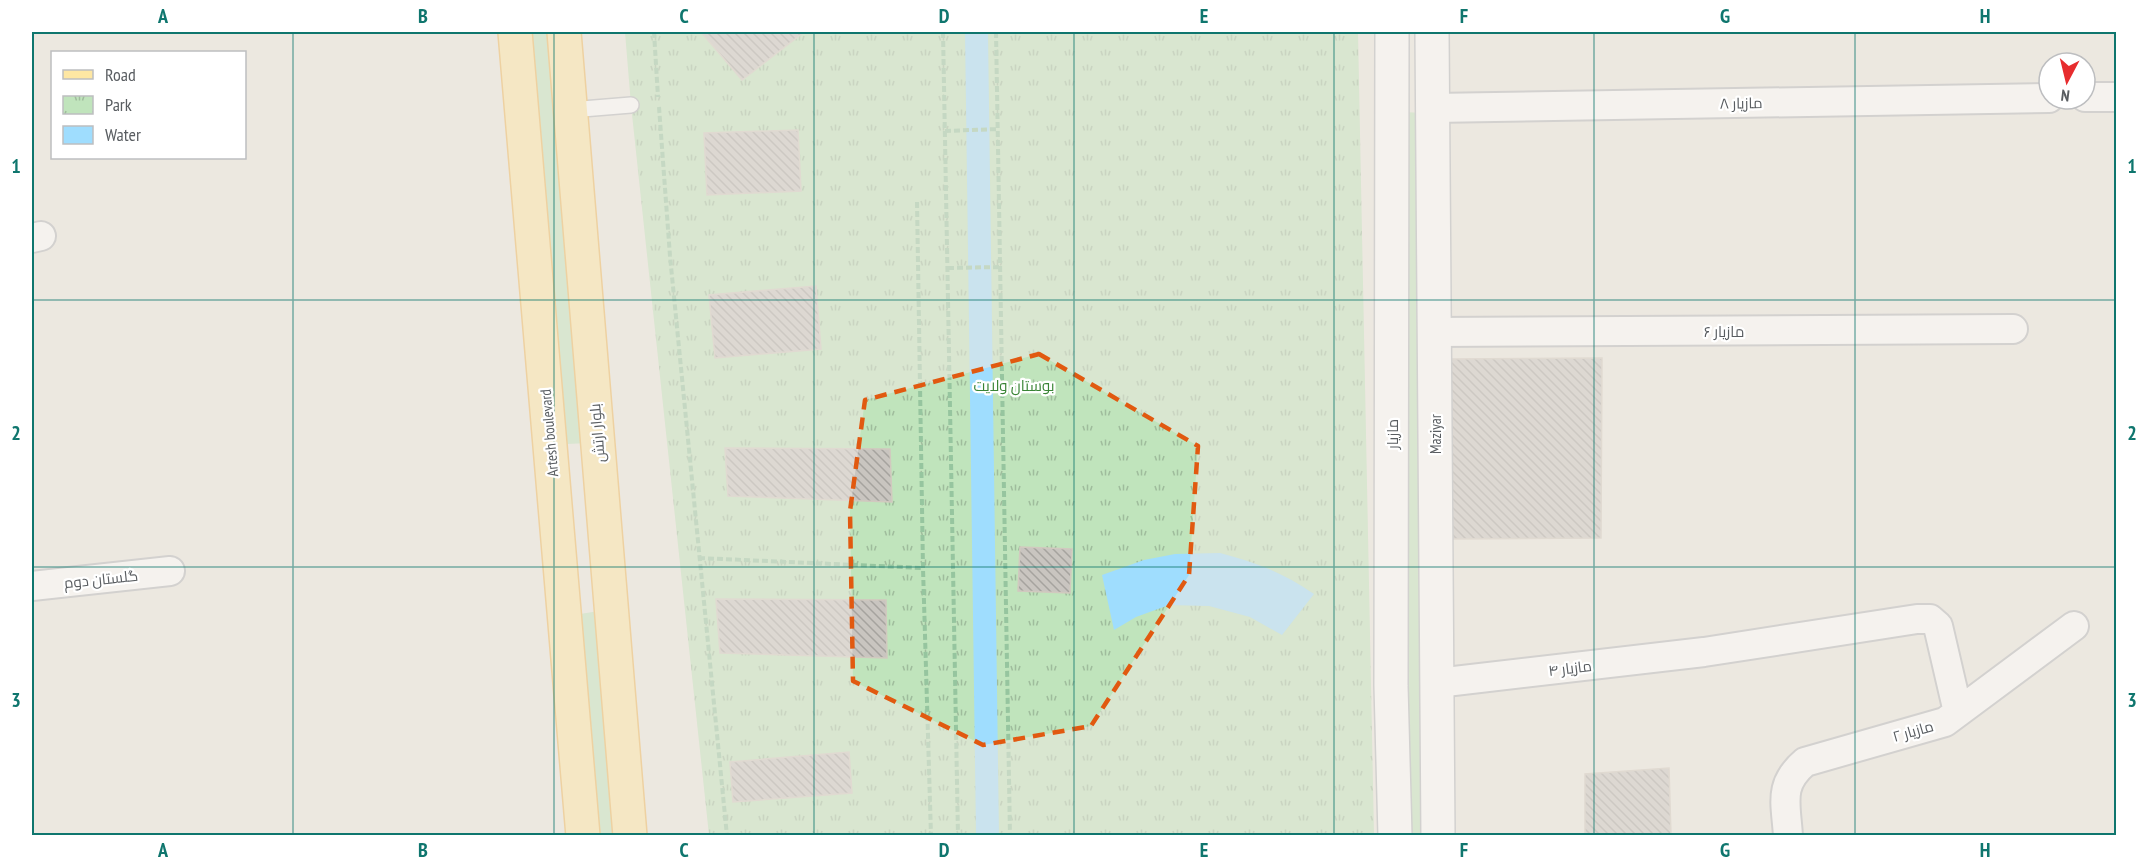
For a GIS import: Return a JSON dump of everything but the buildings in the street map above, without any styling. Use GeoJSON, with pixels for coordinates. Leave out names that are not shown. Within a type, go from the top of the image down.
{"type":"FeatureCollection","features":[{"type":"Feature","properties":{"kind":"main road","name":"Artesh boulevard"},"geometry":{"type":"LineString","coordinates":[[515,32],[583,836]]}},
{"type":"Feature","properties":{"kind":"main road","name":"بلوار ارتش"},"geometry":{"type":"LineString","coordinates":[[564,32],[630,836]]}},
{"type":"Feature","properties":{"kind":"main road","name":"مازیار"},"geometry":{"type":"LineString","coordinates":[[1392,32],[1391,686],[1395,836]]}},
{"type":"Feature","properties":{"kind":"main road","name":"Maziyar"},"geometry":{"type":"LineString","coordinates":[[1432,32],[1438,836]]}},
{"type":"Feature","properties":{"kind":"main road"},"geometry":{"type":"LineString","coordinates":[[555,503],[602,499]]}},
{"type":"Feature","properties":{"kind":"street"},"geometry":{"type":"LineString","coordinates":[[2097,97],[2116,97]]}},
{"type":"Feature","properties":{"kind":"street","name":"مازیار ٨"},"geometry":{"type":"LineString","coordinates":[[1433,108],[2037,98]]}},
{"type":"Feature","properties":{"kind":"street","name":"مازیار ۶"},"geometry":{"type":"LineString","coordinates":[[1434,332],[2013,329]]}},
{"type":"Feature","properties":{"kind":"street","name":"گلستان دوم"},"geometry":{"type":"LineString","coordinates":[[32,586],[170,571]]}},
{"type":"Feature","properties":{"kind":"street","name":"مازیار ۴"},"geometry":{"type":"LineString","coordinates":[[1437,683],[1704,652],[1917,619],[1930,619],[1938,626],[1958,712]]}},
{"type":"Feature","properties":{"kind":"street","name":"مازیار ۲"},"geometry":{"type":"LineString","coordinates":[[1788,836],[1785,791],[1792,773],[1806,762],[1945,722],[2074,626]]}},
{"type":"Feature","properties":{"kind":"lane"},"geometry":{"type":"LineString","coordinates":[[570,110],[631,105]]}},
{"type":"Feature","properties":{"kind":"path"},"geometry":{"type":"LineString","coordinates":[[654,32],[670,256],[727,836]]}},
{"type":"Feature","properties":{"kind":"path"},"geometry":{"type":"LineString","coordinates":[[944,32],[958,836]]}},
{"type":"Feature","properties":{"kind":"path"},"geometry":{"type":"LineString","coordinates":[[996,32],[1010,836]]}},
{"type":"Feature","properties":{"kind":"path"},"geometry":{"type":"LineString","coordinates":[[945,131],[998,129]]}},
{"type":"Feature","properties":{"kind":"path"},"geometry":{"type":"LineString","coordinates":[[917,202],[923,568],[931,836]]}},
{"type":"Feature","properties":{"kind":"path"},"geometry":{"type":"LineString","coordinates":[[948,268],[1000,267]]}},
{"type":"Feature","properties":{"kind":"path"},"geometry":{"type":"LineString","coordinates":[[699,558],[923,568]]}},
{"type":"Feature","properties":{"kind":"highlighted area"},"geometry":{"type":"Polygon","coordinates":[[[1039,354],[1198,446],[1189,575],[1091,726],[983,745],[853,681],[850,511],[865,400],[1039,354]]]}},
{"type":"Feature","properties":{"kind":"green space"},"geometry":{"type":"Polygon","coordinates":[[[530,32],[554,32],[590,443],[566,444],[530,32]]]}},
{"type":"Feature","properties":{"kind":"green space","name":"بوستان ولایت"},"geometry":{"type":"Polygon","coordinates":[[[625,32],[1358,32],[1374,835],[709,835],[625,32]]]}},
{"type":"Feature","properties":{"kind":"green space"},"geometry":{"type":"Polygon","coordinates":[[[1403,112],[1423,113],[1427,835],[1403,836],[1403,112]]]}},
{"type":"Feature","properties":{"kind":"green space"},"geometry":{"type":"Polygon","coordinates":[[[599,611],[618,835],[598,835],[580,614],[599,611]]]}},
{"type":"Feature","properties":{"kind":"water"},"geometry":{"type":"Polygon","coordinates":[[[965,32],[988,32],[999,836],[976,835],[965,32]]]}},
{"type":"Feature","properties":{"kind":"water"},"geometry":{"type":"Polygon","coordinates":[[[1220,553],[1269,569],[1314,594],[1282,635],[1250,617],[1209,606],[1169,605],[1136,617],[1114,630],[1102,575],[1144,560],[1175,554],[1220,553]]]}}]}
